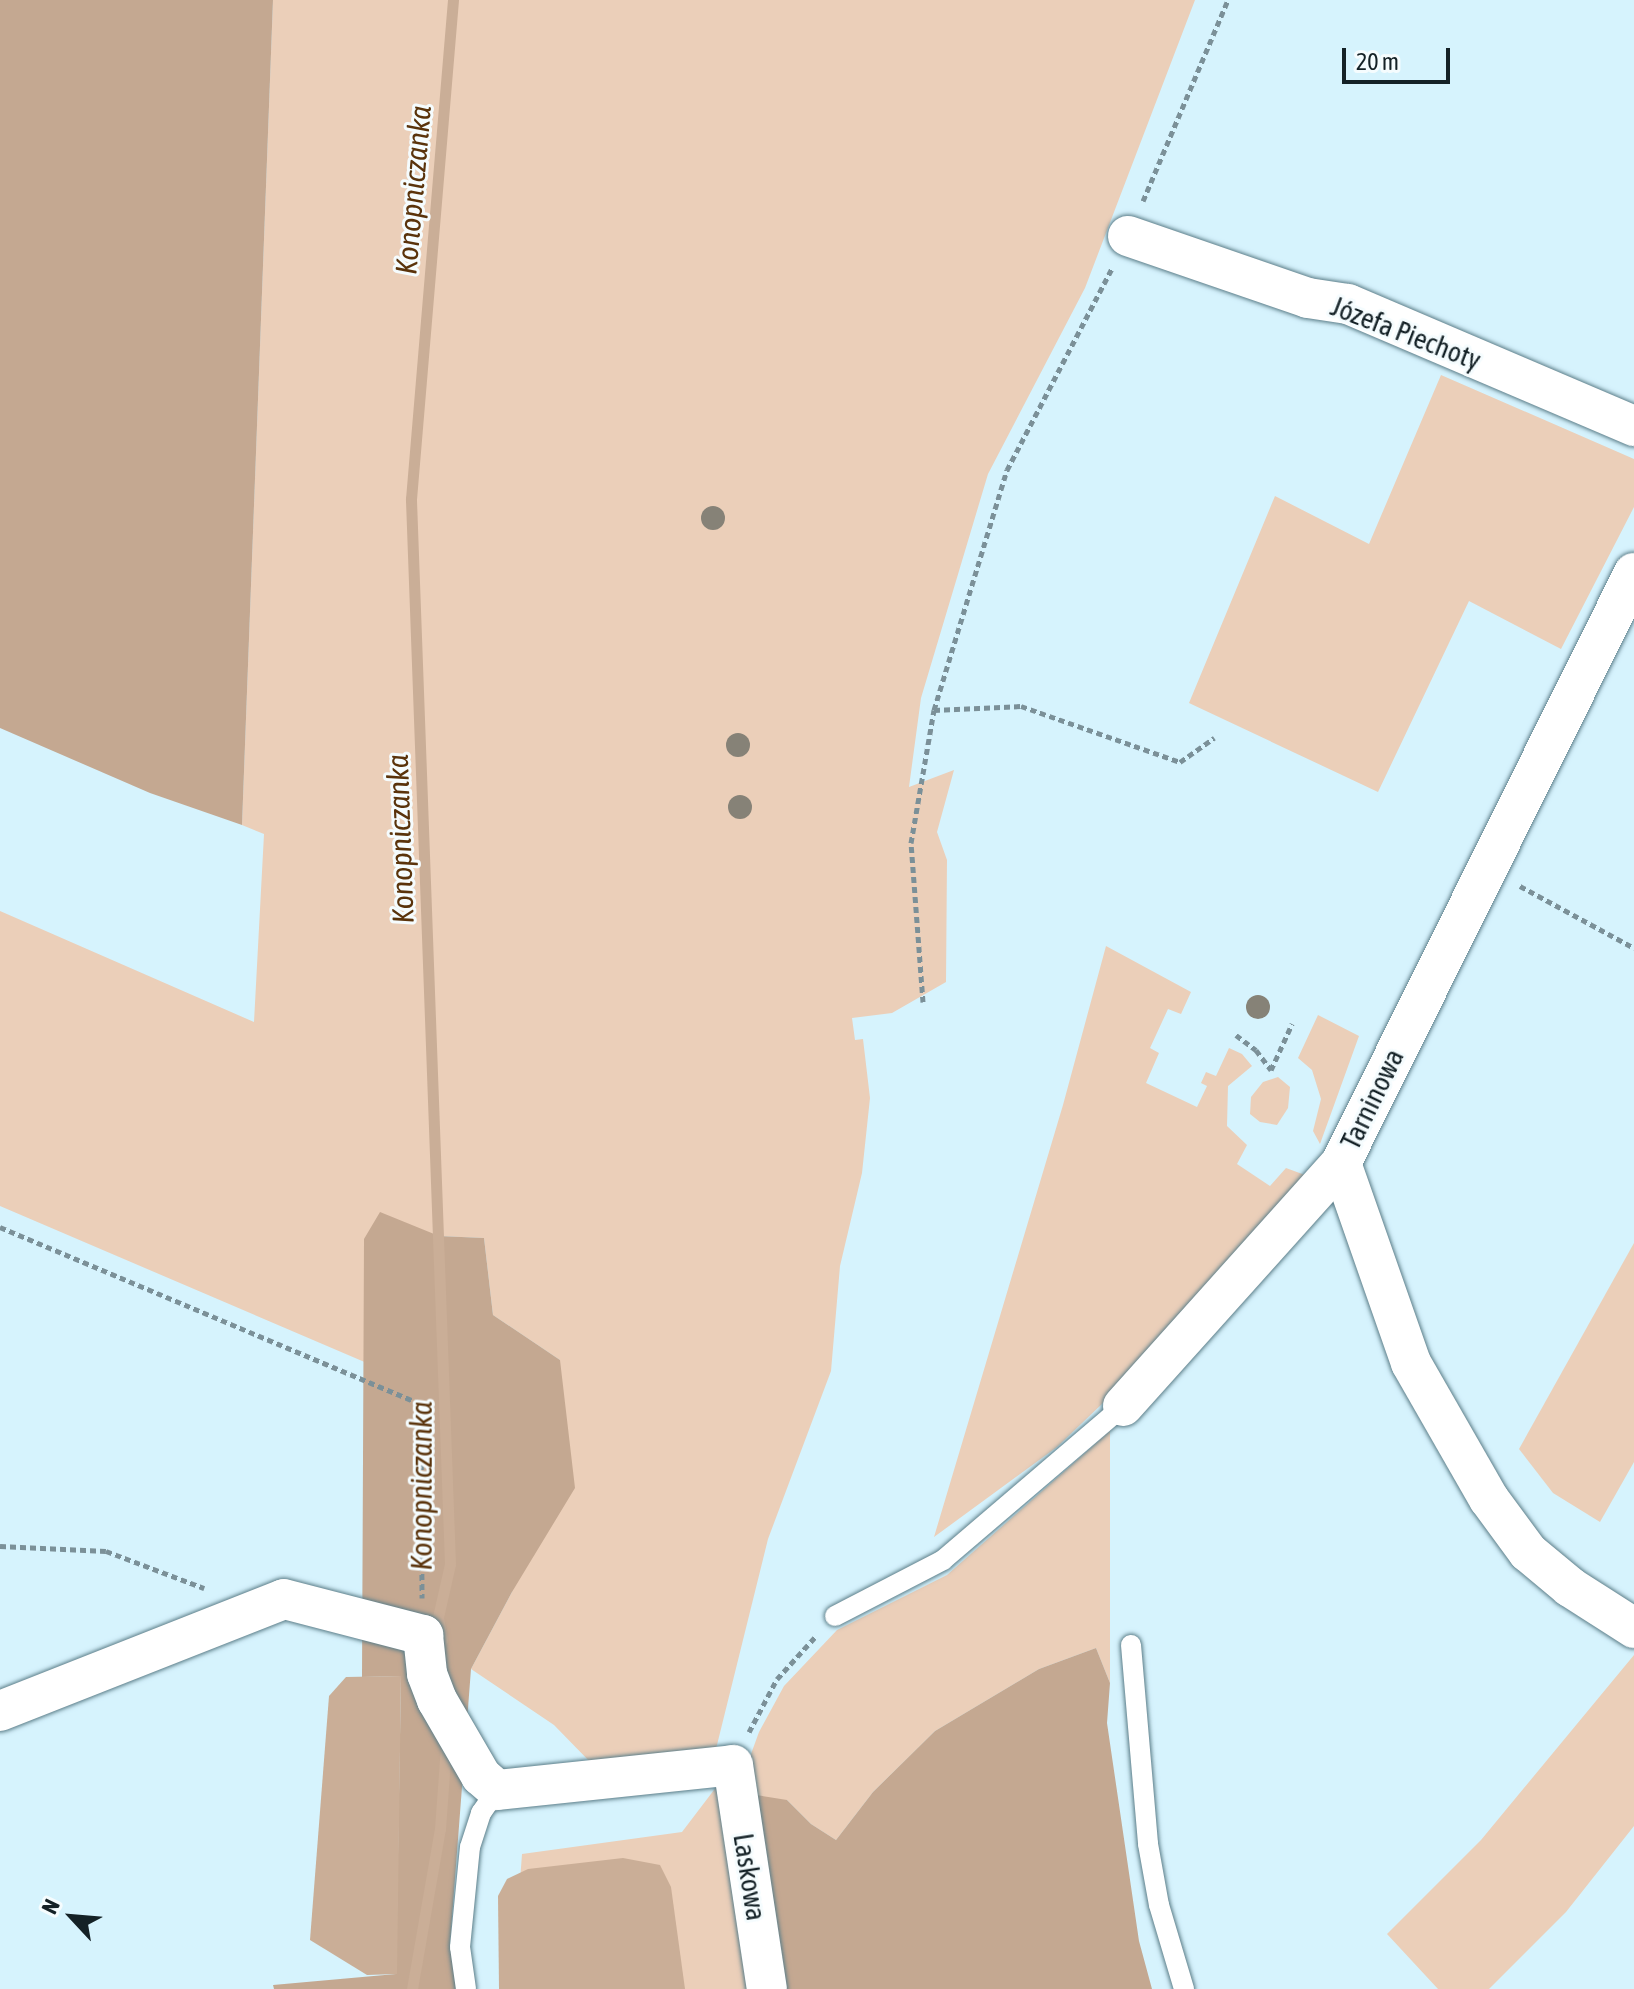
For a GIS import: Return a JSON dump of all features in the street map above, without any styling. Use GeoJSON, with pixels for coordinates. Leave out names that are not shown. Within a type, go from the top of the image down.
{"type":"FeatureCollection","features":[{"type":"Feature","properties":{"kind":"street","name":"Józefa Piechoty"},"geometry":{"type":"LineString","coordinates":[[1128,236],[1308,298],[1348,304],[1634,426]]}},
{"type":"Feature","properties":{"kind":"street","name":"Tarninowa"},"geometry":{"type":"LineString","coordinates":[[1634,573],[1341,1163],[1411,1363],[1489,1499],[1528,1552],[1570,1587],[1634,1628]]}},
{"type":"Feature","properties":{"kind":"street"},"geometry":{"type":"LineString","coordinates":[[1123,1406],[1341,1163]]}},
{"type":"Feature","properties":{"kind":"street"},"geometry":{"type":"LineString","coordinates":[[0,1711],[284,1599],[423,1635],[427,1674],[437,1700],[481,1776],[497,1790],[733,1765]]}},
{"type":"Feature","properties":{"kind":"street","name":"Laskowa"},"geometry":{"type":"LineString","coordinates":[[733,1765],[767,1989]]}},
{"type":"Feature","properties":{"kind":"lane"},"geometry":{"type":"LineString","coordinates":[[835,1616],[943,1560],[1123,1406]]}},
{"type":"Feature","properties":{"kind":"lane"},"geometry":{"type":"LineString","coordinates":[[1131,1645],[1148,1844],[1159,1905],[1184,1989]]}},
{"type":"Feature","properties":{"kind":"lane"},"geometry":{"type":"LineString","coordinates":[[466,1989],[460,1947],[470,1847],[481,1813],[497,1790]]}},
{"type":"Feature","properties":{"kind":"path"},"geometry":{"type":"LineString","coordinates":[[923,1002],[911,843],[934,710],[1007,470],[1128,236],[1228,0]]}},
{"type":"Feature","properties":{"kind":"path"},"geometry":{"type":"LineString","coordinates":[[934,710],[1021,706],[1180,762],[1214,738]]}},
{"type":"Feature","properties":{"kind":"path"},"geometry":{"type":"LineString","coordinates":[[1488,868],[1634,948]]}},
{"type":"Feature","properties":{"kind":"path"},"geometry":{"type":"LineString","coordinates":[[1236,1035],[1256,1050],[1271,1070],[1292,1024]]}},
{"type":"Feature","properties":{"kind":"path"},"geometry":{"type":"LineString","coordinates":[[0,1227],[421,1404],[423,1635]]}},
{"type":"Feature","properties":{"kind":"path"},"geometry":{"type":"LineString","coordinates":[[0,1546],[106,1551],[259,1609]]}},
{"type":"Feature","properties":{"kind":"path"},"geometry":{"type":"LineString","coordinates":[[733,1765],[777,1679],[835,1616]]}},
{"type":"Feature","properties":{"kind":"shaded area"},"geometry":{"type":"Polygon","coordinates":[[[0,0],[273,0],[242,825],[150,793],[0,728],[0,0]]]}},
{"type":"Feature","properties":{"kind":"shaded area"},"geometry":{"type":"Polygon","coordinates":[[[273,0],[1195,0],[1085,288],[988,474],[921,698],[909,787],[954,770],[937,832],[947,860],[946,982],[892,1013],[852,1018],[855,1040],[863,1039],[870,1098],[862,1173],[840,1266],[831,1371],[768,1539],[714,1757],[594,1766],[554,1725],[471,1669],[512,1592],[560,1360],[493,1315],[484,1238],[439,1236],[444,1396],[0,1206],[0,911],[254,1022],[264,834],[242,825],[273,0]]]}},
{"type":"Feature","properties":{"kind":"shaded area"},"geometry":{"type":"Polygon","coordinates":[[[1441,375],[1634,459],[1634,507],[1561,649],[1469,601],[1378,792],[1189,703],[1275,496],[1369,544],[1441,375]]]}},
{"type":"Feature","properties":{"kind":"shaded area"},"geometry":{"type":"Polygon","coordinates":[[[1106,946],[1191,992],[1181,1014],[1168,1009],[1150,1048],[1159,1053],[1146,1083],[1197,1107],[1207,1086],[1201,1083],[1206,1072],[1216,1076],[1229,1048],[1242,1054],[1252,1066],[1228,1086],[1227,1126],[1247,1145],[1237,1164],[1270,1186],[1286,1168],[1305,1175],[1127,1380],[1057,1447],[934,1537],[1063,1105],[1106,946]]]}},
{"type":"Feature","properties":{"kind":"shaded area"},"geometry":{"type":"Polygon","coordinates":[[[1318,1015],[1359,1036],[1320,1144],[1313,1131],[1321,1099],[1312,1070],[1298,1058],[1318,1015]]]}},
{"type":"Feature","properties":{"kind":"shaded area"},"geometry":{"type":"Polygon","coordinates":[[[1278,1077],[1290,1087],[1288,1108],[1277,1125],[1260,1122],[1250,1114],[1251,1097],[1263,1082],[1278,1077]]]}},
{"type":"Feature","properties":{"kind":"shaded area"},"geometry":{"type":"Polygon","coordinates":[[[380,1212],[439,1236],[484,1238],[493,1315],[560,1360],[575,1488],[512,1592],[471,1669],[450,1944],[459,1989],[274,1989],[273,1985],[396,1974],[401,1676],[362,1677],[364,1239],[380,1212]]]}},
{"type":"Feature","properties":{"kind":"shaded area"},"geometry":{"type":"Polygon","coordinates":[[[1634,1243],[1634,1462],[1600,1522],[1553,1493],[1519,1449],[1634,1243]]]}},
{"type":"Feature","properties":{"kind":"shaded area"},"geometry":{"type":"Polygon","coordinates":[[[1110,1431],[1110,1683],[1096,1648],[1039,1669],[935,1731],[873,1792],[836,1840],[811,1824],[787,1800],[767,1989],[524,1989],[516,1935],[522,1854],[682,1832],[733,1765],[738,1790],[759,1732],[784,1686],[837,1630],[947,1575],[1110,1431]]]}},
{"type":"Feature","properties":{"kind":"shaded area"},"geometry":{"type":"Polygon","coordinates":[[[1096,1648],[1110,1683],[1107,1723],[1139,1941],[1152,1989],[767,1989],[737,1792],[787,1800],[811,1824],[836,1840],[873,1792],[935,1731],[1039,1669],[1096,1648]]]}},
{"type":"Feature","properties":{"kind":"shaded area"},"geometry":{"type":"Polygon","coordinates":[[[1634,1655],[1634,1826],[1566,1912],[1489,1989],[1438,1989],[1387,1934],[1481,1840],[1634,1655]]]}},
{"type":"Feature","properties":{"kind":"shaded area"},"geometry":{"type":"Polygon","coordinates":[[[401,1676],[397,1974],[367,1975],[310,1940],[329,1696],[346,1677],[401,1676]]]}},
{"type":"Feature","properties":{"kind":"shaded area"},"geometry":{"type":"Polygon","coordinates":[[[623,1858],[660,1865],[671,1887],[685,1989],[499,1989],[498,1896],[507,1879],[528,1869],[623,1858]]]}},
{"type":"Feature","properties":{"kind":"waterway","name":"Konopniczanka"},"geometry":{"type":"LineString","coordinates":[[442,1640],[438,1617],[450,1564],[411,499],[453,0]]}},
{"type":"Feature","properties":{"kind":"waterway","name":"Konopniczanka"},"geometry":{"type":"LineString","coordinates":[[412,1989],[440,1829],[446,1746]]}}]}
